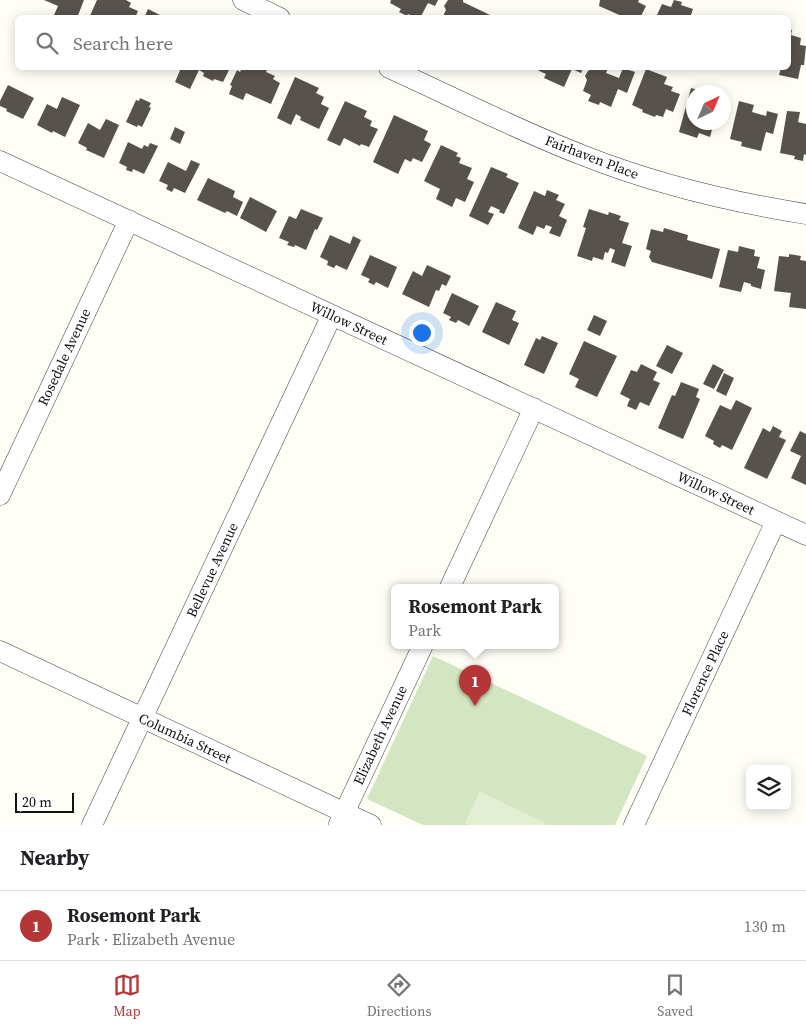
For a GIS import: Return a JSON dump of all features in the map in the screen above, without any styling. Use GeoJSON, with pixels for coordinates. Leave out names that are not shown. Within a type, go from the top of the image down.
{"type":"FeatureCollection","features":[{"type":"Feature","properties":{"kind":"street"},"geometry":{"type":"LineString","coordinates":[[251,2],[275,15]]}},
{"type":"Feature","properties":{"kind":"street","name":"Fairhaven Place"},"geometry":{"type":"LineString","coordinates":[[393,70],[538,136],[626,171],[722,199],[806,214]]}},
{"type":"Feature","properties":{"kind":"street","name":"Willow Street"},"geometry":{"type":"LineString","coordinates":[[0,160],[806,535]]}},
{"type":"Feature","properties":{"kind":"street","name":"Rosedale Avenue"},"geometry":{"type":"LineString","coordinates":[[0,495],[128,220]]}},
{"type":"Feature","properties":{"kind":"street","name":"Bellevue Avenue"},"geometry":{"type":"LineString","coordinates":[[92,825],[332,315]]}},
{"type":"Feature","properties":{"kind":"street"},"geometry":{"type":"LineString","coordinates":[[451,584],[534,408]]}},
{"type":"Feature","properties":{"kind":"street","name":"Florence Place"},"geometry":{"type":"LineString","coordinates":[[634,825],[776,521]]}},
{"type":"Feature","properties":{"kind":"street","name":"Elizabeth Avenue"},"geometry":{"type":"LineString","coordinates":[[341,819],[421,649]]}},
{"type":"Feature","properties":{"kind":"street","name":"Columbia Street"},"geometry":{"type":"LineString","coordinates":[[0,651],[142,718],[341,819],[371,825]]}},
{"type":"Feature","properties":{"kind":"green space"},"geometry":{"type":"Polygon","coordinates":[[[433,656],[647,756],[615,825],[423,825],[367,799],[433,656]]]}},
{"type":"Feature","properties":{"kind":"green space"},"geometry":{"type":"Polygon","coordinates":[[[480,791],[545,823],[545,825],[469,825],[465,823],[480,791]]]}},
{"type":"Feature","properties":{"kind":"building"},"geometry":{"type":"Polygon","coordinates":[[[44,0],[84,0],[78,15],[54,15],[58,6],[44,0]]]}},
{"type":"Feature","properties":{"kind":"building"},"geometry":{"type":"Polygon","coordinates":[[[97,0],[126,0],[131,3],[129,7],[138,11],[136,15],[90,15],[97,0]]]}},
{"type":"Feature","properties":{"kind":"building"},"geometry":{"type":"Polygon","coordinates":[[[391,0],[438,0],[435,6],[428,3],[422,15],[405,15],[399,12],[401,9],[390,3],[391,0]]]}},
{"type":"Feature","properties":{"kind":"building"},"geometry":{"type":"Polygon","coordinates":[[[448,0],[463,0],[463,2],[490,15],[444,15],[446,10],[444,6],[448,0]]]}},
{"type":"Feature","properties":{"kind":"building"},"geometry":{"type":"Polygon","coordinates":[[[600,0],[639,0],[638,2],[646,6],[642,15],[619,15],[599,6],[600,0]]]}},
{"type":"Feature","properties":{"kind":"building"},"geometry":{"type":"Polygon","coordinates":[[[674,0],[682,2],[681,5],[693,9],[691,15],[657,15],[662,4],[671,7],[674,0]]]}},
{"type":"Feature","properties":{"kind":"building"},"geometry":{"type":"Polygon","coordinates":[[[148,9],[160,15],[145,15],[148,9]]]}},
{"type":"Feature","properties":{"kind":"building"},"geometry":{"type":"Polygon","coordinates":[[[791,35],[801,38],[800,45],[806,46],[804,65],[801,65],[798,79],[779,75],[780,70],[791,70],[791,35]]]}},
{"type":"Feature","properties":{"kind":"building"},"geometry":{"type":"Polygon","coordinates":[[[180,70],[199,70],[190,89],[175,82],[180,70]]]}},
{"type":"Feature","properties":{"kind":"building"},"geometry":{"type":"Polygon","coordinates":[[[199,70],[229,70],[223,82],[214,79],[213,81],[203,76],[204,73],[199,70]]]}},
{"type":"Feature","properties":{"kind":"building"},"geometry":{"type":"Polygon","coordinates":[[[237,70],[240,72],[241,70],[267,70],[266,72],[275,76],[273,79],[280,83],[271,104],[246,93],[243,100],[229,94],[232,86],[230,85],[237,70]]]}},
{"type":"Feature","properties":{"kind":"building"},"geometry":{"type":"Polygon","coordinates":[[[537,70],[572,70],[564,87],[544,78],[546,74],[537,70]]]}},
{"type":"Feature","properties":{"kind":"building"},"geometry":{"type":"Polygon","coordinates":[[[607,70],[606,73],[619,78],[622,70],[635,72],[627,93],[618,89],[611,107],[600,102],[599,105],[588,101],[591,95],[583,91],[587,80],[585,76],[588,71],[607,70]]]}},
{"type":"Feature","properties":{"kind":"building"},"geometry":{"type":"Polygon","coordinates":[[[646,70],[667,77],[664,84],[673,87],[671,91],[680,94],[673,112],[666,109],[663,117],[656,115],[655,117],[642,112],[643,110],[632,105],[646,70]]]}},
{"type":"Feature","properties":{"kind":"building"},"geometry":{"type":"Polygon","coordinates":[[[295,77],[319,88],[316,93],[324,97],[321,104],[329,108],[319,129],[300,120],[301,117],[296,114],[291,125],[277,118],[295,77]]]}},
{"type":"Feature","properties":{"kind":"building"},"geometry":{"type":"Polygon","coordinates":[[[8,85],[34,98],[23,119],[0,106],[0,101],[8,85]]]}},
{"type":"Feature","properties":{"kind":"building"},"geometry":{"type":"Polygon","coordinates":[[[62,97],[80,105],[65,137],[37,125],[47,104],[57,109],[62,97]]]}},
{"type":"Feature","properties":{"kind":"building"},"geometry":{"type":"Polygon","coordinates":[[[140,98],[151,103],[149,107],[151,108],[142,127],[138,125],[137,127],[126,122],[136,100],[139,101],[140,98]]]}},
{"type":"Feature","properties":{"kind":"building"},"geometry":{"type":"Polygon","coordinates":[[[345,101],[367,111],[364,117],[372,121],[370,126],[378,129],[369,147],[361,144],[360,146],[344,138],[340,146],[327,140],[345,101]]]}},
{"type":"Feature","properties":{"kind":"building"},"geometry":{"type":"Polygon","coordinates":[[[739,101],[754,105],[752,112],[766,116],[767,111],[778,114],[773,134],[766,132],[761,151],[741,146],[742,142],[730,139],[739,101]]]}},
{"type":"Feature","properties":{"kind":"building"},"geometry":{"type":"Polygon","coordinates":[[[686,106],[686,130],[712,130],[710,137],[699,133],[697,138],[679,132],[686,106]]]}},
{"type":"Feature","properties":{"kind":"building"},"geometry":{"type":"Polygon","coordinates":[[[787,111],[800,112],[798,122],[806,124],[806,155],[804,154],[803,161],[794,159],[795,156],[780,153],[787,111]]]}},
{"type":"Feature","properties":{"kind":"building"},"geometry":{"type":"Polygon","coordinates":[[[394,115],[428,131],[424,140],[431,144],[422,162],[413,158],[411,162],[405,159],[398,174],[373,162],[394,115]]]}},
{"type":"Feature","properties":{"kind":"building"},"geometry":{"type":"Polygon","coordinates":[[[106,119],[119,125],[104,158],[86,150],[87,148],[78,143],[88,123],[100,130],[106,119]]]}},
{"type":"Feature","properties":{"kind":"building"},"geometry":{"type":"Polygon","coordinates":[[[175,127],[185,132],[180,144],[170,139],[175,127]]]}},
{"type":"Feature","properties":{"kind":"building"},"geometry":{"type":"Polygon","coordinates":[[[128,142],[142,149],[144,145],[148,147],[150,143],[158,146],[144,174],[133,169],[132,172],[126,170],[127,167],[119,163],[128,142]]]}},
{"type":"Feature","properties":{"kind":"building"},"geometry":{"type":"Polygon","coordinates":[[[441,145],[458,153],[456,156],[461,158],[459,163],[472,168],[467,179],[474,182],[465,202],[456,198],[452,207],[436,199],[440,189],[424,181],[441,145]]]}},
{"type":"Feature","properties":{"kind":"building"},"geometry":{"type":"Polygon","coordinates":[[[191,160],[200,164],[185,193],[174,188],[172,192],[166,189],[168,185],[159,181],[168,162],[186,171],[191,160]]]}},
{"type":"Feature","properties":{"kind":"building"},"geometry":{"type":"Polygon","coordinates":[[[491,167],[508,174],[506,177],[519,183],[504,214],[491,206],[488,212],[494,214],[488,225],[469,216],[491,167]]]}},
{"type":"Feature","properties":{"kind":"building"},"geometry":{"type":"Polygon","coordinates":[[[208,178],[235,191],[233,197],[243,202],[237,216],[227,211],[225,213],[197,200],[208,178]]]}},
{"type":"Feature","properties":{"kind":"building"},"geometry":{"type":"Polygon","coordinates":[[[547,190],[559,195],[556,200],[565,204],[559,216],[567,220],[560,237],[549,233],[552,227],[546,225],[544,229],[537,226],[533,235],[518,228],[534,191],[545,196],[547,190]]]}},
{"type":"Feature","properties":{"kind":"building"},"geometry":{"type":"Polygon","coordinates":[[[250,197],[277,211],[266,232],[240,218],[250,197]]]}},
{"type":"Feature","properties":{"kind":"building"},"geometry":{"type":"Polygon","coordinates":[[[301,209],[323,218],[317,230],[315,229],[306,250],[295,245],[294,247],[287,245],[289,242],[279,238],[289,216],[296,219],[301,209]]]}},
{"type":"Feature","properties":{"kind":"building"},"geometry":{"type":"Polygon","coordinates":[[[589,209],[608,215],[609,212],[621,216],[619,220],[629,223],[622,243],[632,246],[625,267],[611,262],[615,250],[610,248],[608,253],[605,252],[603,260],[593,257],[592,261],[577,256],[586,228],[583,227],[589,209]]]}},
{"type":"Feature","properties":{"kind":"building"},"geometry":{"type":"Polygon","coordinates":[[[664,228],[688,235],[687,240],[720,249],[712,279],[652,262],[649,257],[651,251],[646,249],[651,229],[663,232],[664,228]]]}},
{"type":"Feature","properties":{"kind":"building"},"geometry":{"type":"Polygon","coordinates":[[[330,235],[350,244],[353,236],[361,240],[347,270],[336,265],[334,268],[327,265],[328,261],[320,257],[330,235]]]}},
{"type":"Feature","properties":{"kind":"building"},"geometry":{"type":"Polygon","coordinates":[[[739,246],[755,250],[754,256],[760,257],[757,268],[765,270],[761,289],[744,282],[741,292],[719,287],[728,250],[738,252],[739,246]]]}},
{"type":"Feature","properties":{"kind":"building"},"geometry":{"type":"Polygon","coordinates":[[[789,254],[801,256],[800,260],[806,261],[806,309],[789,307],[791,293],[774,291],[779,256],[789,257],[789,254]]]}},
{"type":"Feature","properties":{"kind":"building"},"geometry":{"type":"Polygon","coordinates":[[[370,255],[397,267],[388,288],[376,282],[374,285],[368,282],[370,279],[361,275],[370,255]]]}},
{"type":"Feature","properties":{"kind":"building"},"geometry":{"type":"Polygon","coordinates":[[[427,265],[451,276],[446,286],[442,284],[439,291],[436,290],[429,307],[402,294],[413,271],[422,276],[427,265]]]}},
{"type":"Feature","properties":{"kind":"building"},"geometry":{"type":"Polygon","coordinates":[[[452,293],[479,306],[469,326],[458,320],[456,323],[449,320],[451,317],[443,313],[452,293]]]}},
{"type":"Feature","properties":{"kind":"building"},"geometry":{"type":"Polygon","coordinates":[[[496,302],[516,311],[512,320],[519,323],[509,345],[482,332],[496,302]]]}},
{"type":"Feature","properties":{"kind":"building"},"geometry":{"type":"Polygon","coordinates":[[[594,315],[607,321],[600,336],[587,330],[594,315]]]}},
{"type":"Feature","properties":{"kind":"building"},"geometry":{"type":"Polygon","coordinates":[[[542,336],[558,343],[544,374],[524,365],[536,338],[540,340],[542,336]]]}},
{"type":"Feature","properties":{"kind":"building"},"geometry":{"type":"Polygon","coordinates":[[[584,341],[617,356],[597,397],[575,387],[579,379],[569,374],[584,341]]]}},
{"type":"Feature","properties":{"kind":"building"},"geometry":{"type":"Polygon","coordinates":[[[667,345],[683,353],[672,374],[656,366],[667,345]]]}},
{"type":"Feature","properties":{"kind":"building"},"geometry":{"type":"Polygon","coordinates":[[[641,364],[657,372],[653,380],[660,383],[649,406],[640,402],[636,410],[627,406],[630,399],[620,394],[631,370],[637,372],[641,364]]]}},
{"type":"Feature","properties":{"kind":"building"},"geometry":{"type":"Polygon","coordinates":[[[713,364],[724,370],[714,389],[703,384],[713,364]]]}},
{"type":"Feature","properties":{"kind":"building"},"geometry":{"type":"Polygon","coordinates":[[[724,373],[734,378],[726,396],[716,391],[724,373]]]}},
{"type":"Feature","properties":{"kind":"building"},"geometry":{"type":"Polygon","coordinates":[[[681,382],[699,389],[696,397],[700,399],[683,439],[658,428],[672,395],[675,396],[681,382]]]}},
{"type":"Feature","properties":{"kind":"building"},"geometry":{"type":"Polygon","coordinates":[[[736,400],[752,408],[732,450],[722,445],[720,448],[713,444],[714,441],[705,436],[720,405],[731,410],[736,400]]]}},
{"type":"Feature","properties":{"kind":"building"},"geometry":{"type":"Polygon","coordinates":[[[773,426],[782,431],[779,437],[786,440],[767,479],[744,468],[763,428],[770,432],[773,426]]]}},
{"type":"Feature","properties":{"kind":"building"},"geometry":{"type":"Polygon","coordinates":[[[800,431],[806,434],[806,485],[791,478],[801,456],[790,451],[800,431]]]}},
{"type":"Feature","properties":{"kind":"place","name":"Rosemont Park"},"geometry":{"type":"Point","coordinates":[475,706]}}]}
